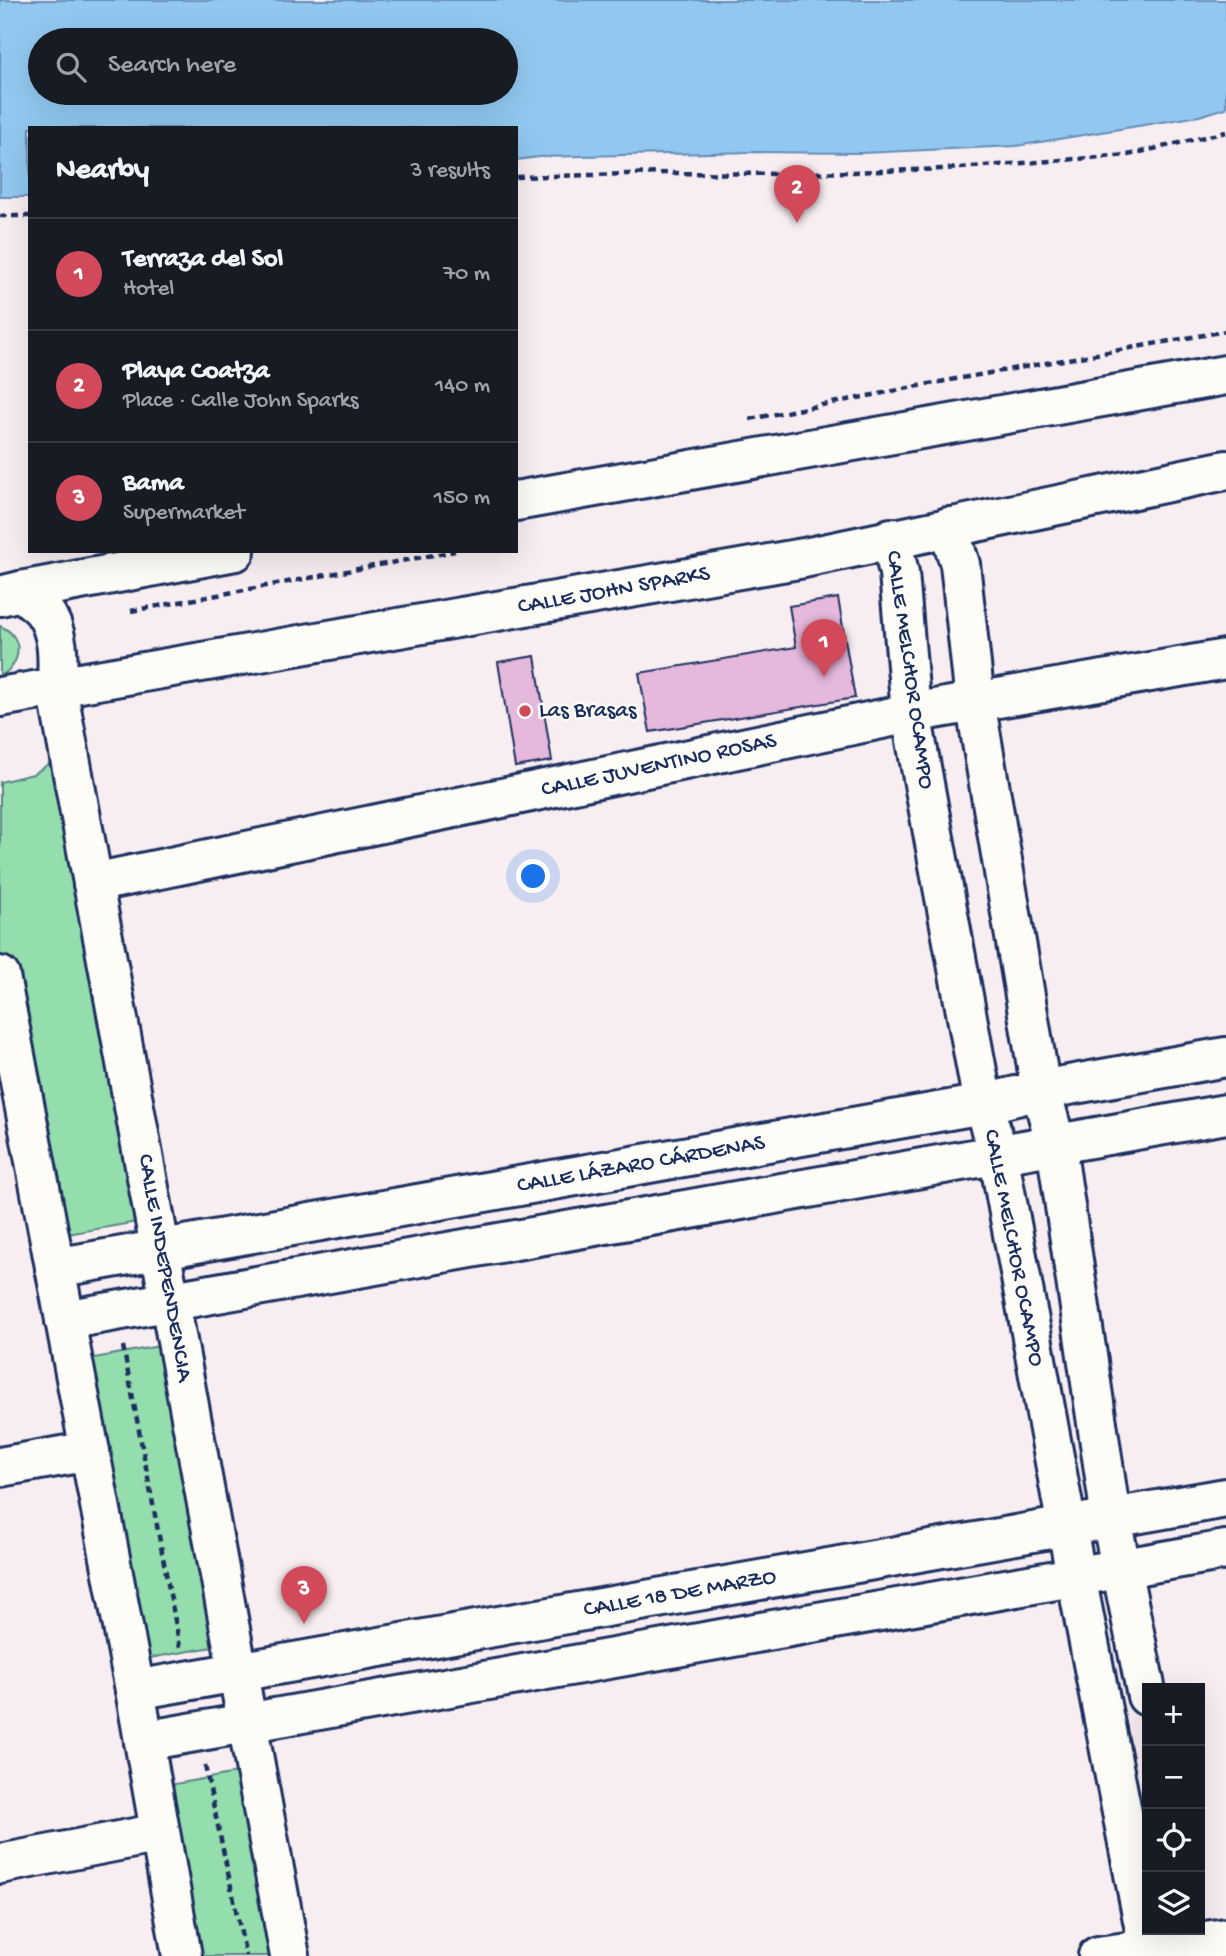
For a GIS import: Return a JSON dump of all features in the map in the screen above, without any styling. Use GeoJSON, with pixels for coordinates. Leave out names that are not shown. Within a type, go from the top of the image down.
{"type":"FeatureCollection","features":[{"type":"Feature","properties":{"kind":"street"},"geometry":{"type":"LineString","coordinates":[[518,501],[1226,375]]}},
{"type":"Feature","properties":{"kind":"street","name":"CALLE JOHN SPARKS"},"geometry":{"type":"LineString","coordinates":[[0,697],[804,558],[1226,470]]}},
{"type":"Feature","properties":{"kind":"street"},"geometry":{"type":"LineString","coordinates":[[948,527],[960,564],[975,701],[1041,1090],[1056,1145],[1111,1518],[1144,1683]]}},
{"type":"Feature","properties":{"kind":"street","name":"CALLE MELCHOR OCAMPO"},"geometry":{"type":"LineString","coordinates":[[891,538],[899,573],[911,713],[983,1104],[998,1153],[1076,1576],[1150,1952]]}},
{"type":"Feature","properties":{"kind":"street"},"geometry":{"type":"LineString","coordinates":[[10,594],[225,553]]}},
{"type":"Feature","properties":{"kind":"street","name":"CALLE INDEPENDENCIA"},"geometry":{"type":"LineString","coordinates":[[10,594],[42,609],[54,631],[59,656],[57,687],[290,1956]]}},
{"type":"Feature","properties":{"kind":"street","name":"CALLE JUVENTINO ROSAS"},"geometry":{"type":"LineString","coordinates":[[93,883],[911,713],[1226,659]]}},
{"type":"Feature","properties":{"kind":"street"},"geometry":{"type":"LineString","coordinates":[[0,976],[11,1098],[55,1268],[182,1956]]}},
{"type":"Feature","properties":{"kind":"street","name":"CALLE LÁZARO CÁRDENAS"},"geometry":{"type":"LineString","coordinates":[[55,1268],[983,1104],[1041,1090],[1226,1057]]}},
{"type":"Feature","properties":{"kind":"street"},"geometry":{"type":"LineString","coordinates":[[65,1320],[1226,1114]]}},
{"type":"Feature","properties":{"kind":"street"},"geometry":{"type":"LineString","coordinates":[[0,1467],[90,1451]]}},
{"type":"Feature","properties":{"kind":"street","name":"CALLE 18 DE MARZO"},"geometry":{"type":"LineString","coordinates":[[135,1690],[1226,1498]]}},
{"type":"Feature","properties":{"kind":"street"},"geometry":{"type":"LineString","coordinates":[[144,1741],[1226,1550]]}},
{"type":"Feature","properties":{"kind":"street"},"geometry":{"type":"LineString","coordinates":[[0,1864],[160,1833]]}},
{"type":"Feature","properties":{"kind":"street"},"geometry":{"type":"LineString","coordinates":[[1098,1956],[1150,1952],[1206,1941]]}},
{"type":"Feature","properties":{"kind":"path"},"geometry":{"type":"LineString","coordinates":[[518,177],[946,169],[1128,155],[1226,132]]}},
{"type":"Feature","properties":{"kind":"path"},"geometry":{"type":"LineString","coordinates":[[0,216],[28,216]]}},
{"type":"Feature","properties":{"kind":"path"},"geometry":{"type":"LineString","coordinates":[[746,420],[932,383],[1226,331]]}},
{"type":"Feature","properties":{"kind":"path"},"geometry":{"type":"LineString","coordinates":[[129,611],[444,553]]}},
{"type":"Feature","properties":{"kind":"path"},"geometry":{"type":"LineString","coordinates":[[117,1311],[186,1681]]}},
{"type":"Feature","properties":{"kind":"path"},"geometry":{"type":"LineString","coordinates":[[197,1731],[246,1956]]}},
{"type":"Feature","properties":{"kind":"green space"},"geometry":{"type":"Polygon","coordinates":[[[0,626],[14,636],[18,651],[13,665],[0,676],[0,626]]]}},
{"type":"Feature","properties":{"kind":"green space"},"geometry":{"type":"Polygon","coordinates":[[[60,757],[143,1221],[50,1237],[0,953],[0,782],[33,774],[60,757]]]}},
{"type":"Feature","properties":{"kind":"green space"},"geometry":{"type":"Polygon","coordinates":[[[165,1345],[219,1646],[132,1661],[78,1361],[165,1345]]]}},
{"type":"Feature","properties":{"kind":"green space"},"geometry":{"type":"Polygon","coordinates":[[[242,1772],[275,1956],[188,1956],[158,1787],[242,1772]]]}},
{"type":"Feature","properties":{"kind":"water"},"geometry":{"type":"Polygon","coordinates":[[[0,0],[1226,0],[1226,108],[1199,116],[1016,146],[861,153],[754,152],[518,160],[518,126],[28,126],[28,197],[0,197],[0,0]]]}},
{"type":"Feature","properties":{"kind":"building"},"geometry":{"type":"Polygon","coordinates":[[[838,598],[855,698],[650,732],[639,673],[796,647],[789,606],[838,598]]]}},
{"type":"Feature","properties":{"kind":"building","name":"Las Brasas"},"geometry":{"type":"Polygon","coordinates":[[[535,656],[552,761],[515,767],[498,662],[535,656]]]}},
{"type":"Feature","properties":{"kind":"place","name":"Playa Coatza"},"geometry":{"type":"Point","coordinates":[797,223]}},
{"type":"Feature","properties":{"kind":"place","name":"Terraza del Sol"},"geometry":{"type":"Point","coordinates":[824,677]}},
{"type":"Feature","properties":{"kind":"place","name":"Las Brasas"},"geometry":{"type":"Point","coordinates":[525,711]}},
{"type":"Feature","properties":{"kind":"place","name":"Bama"},"geometry":{"type":"Point","coordinates":[304,1624]}}]}
